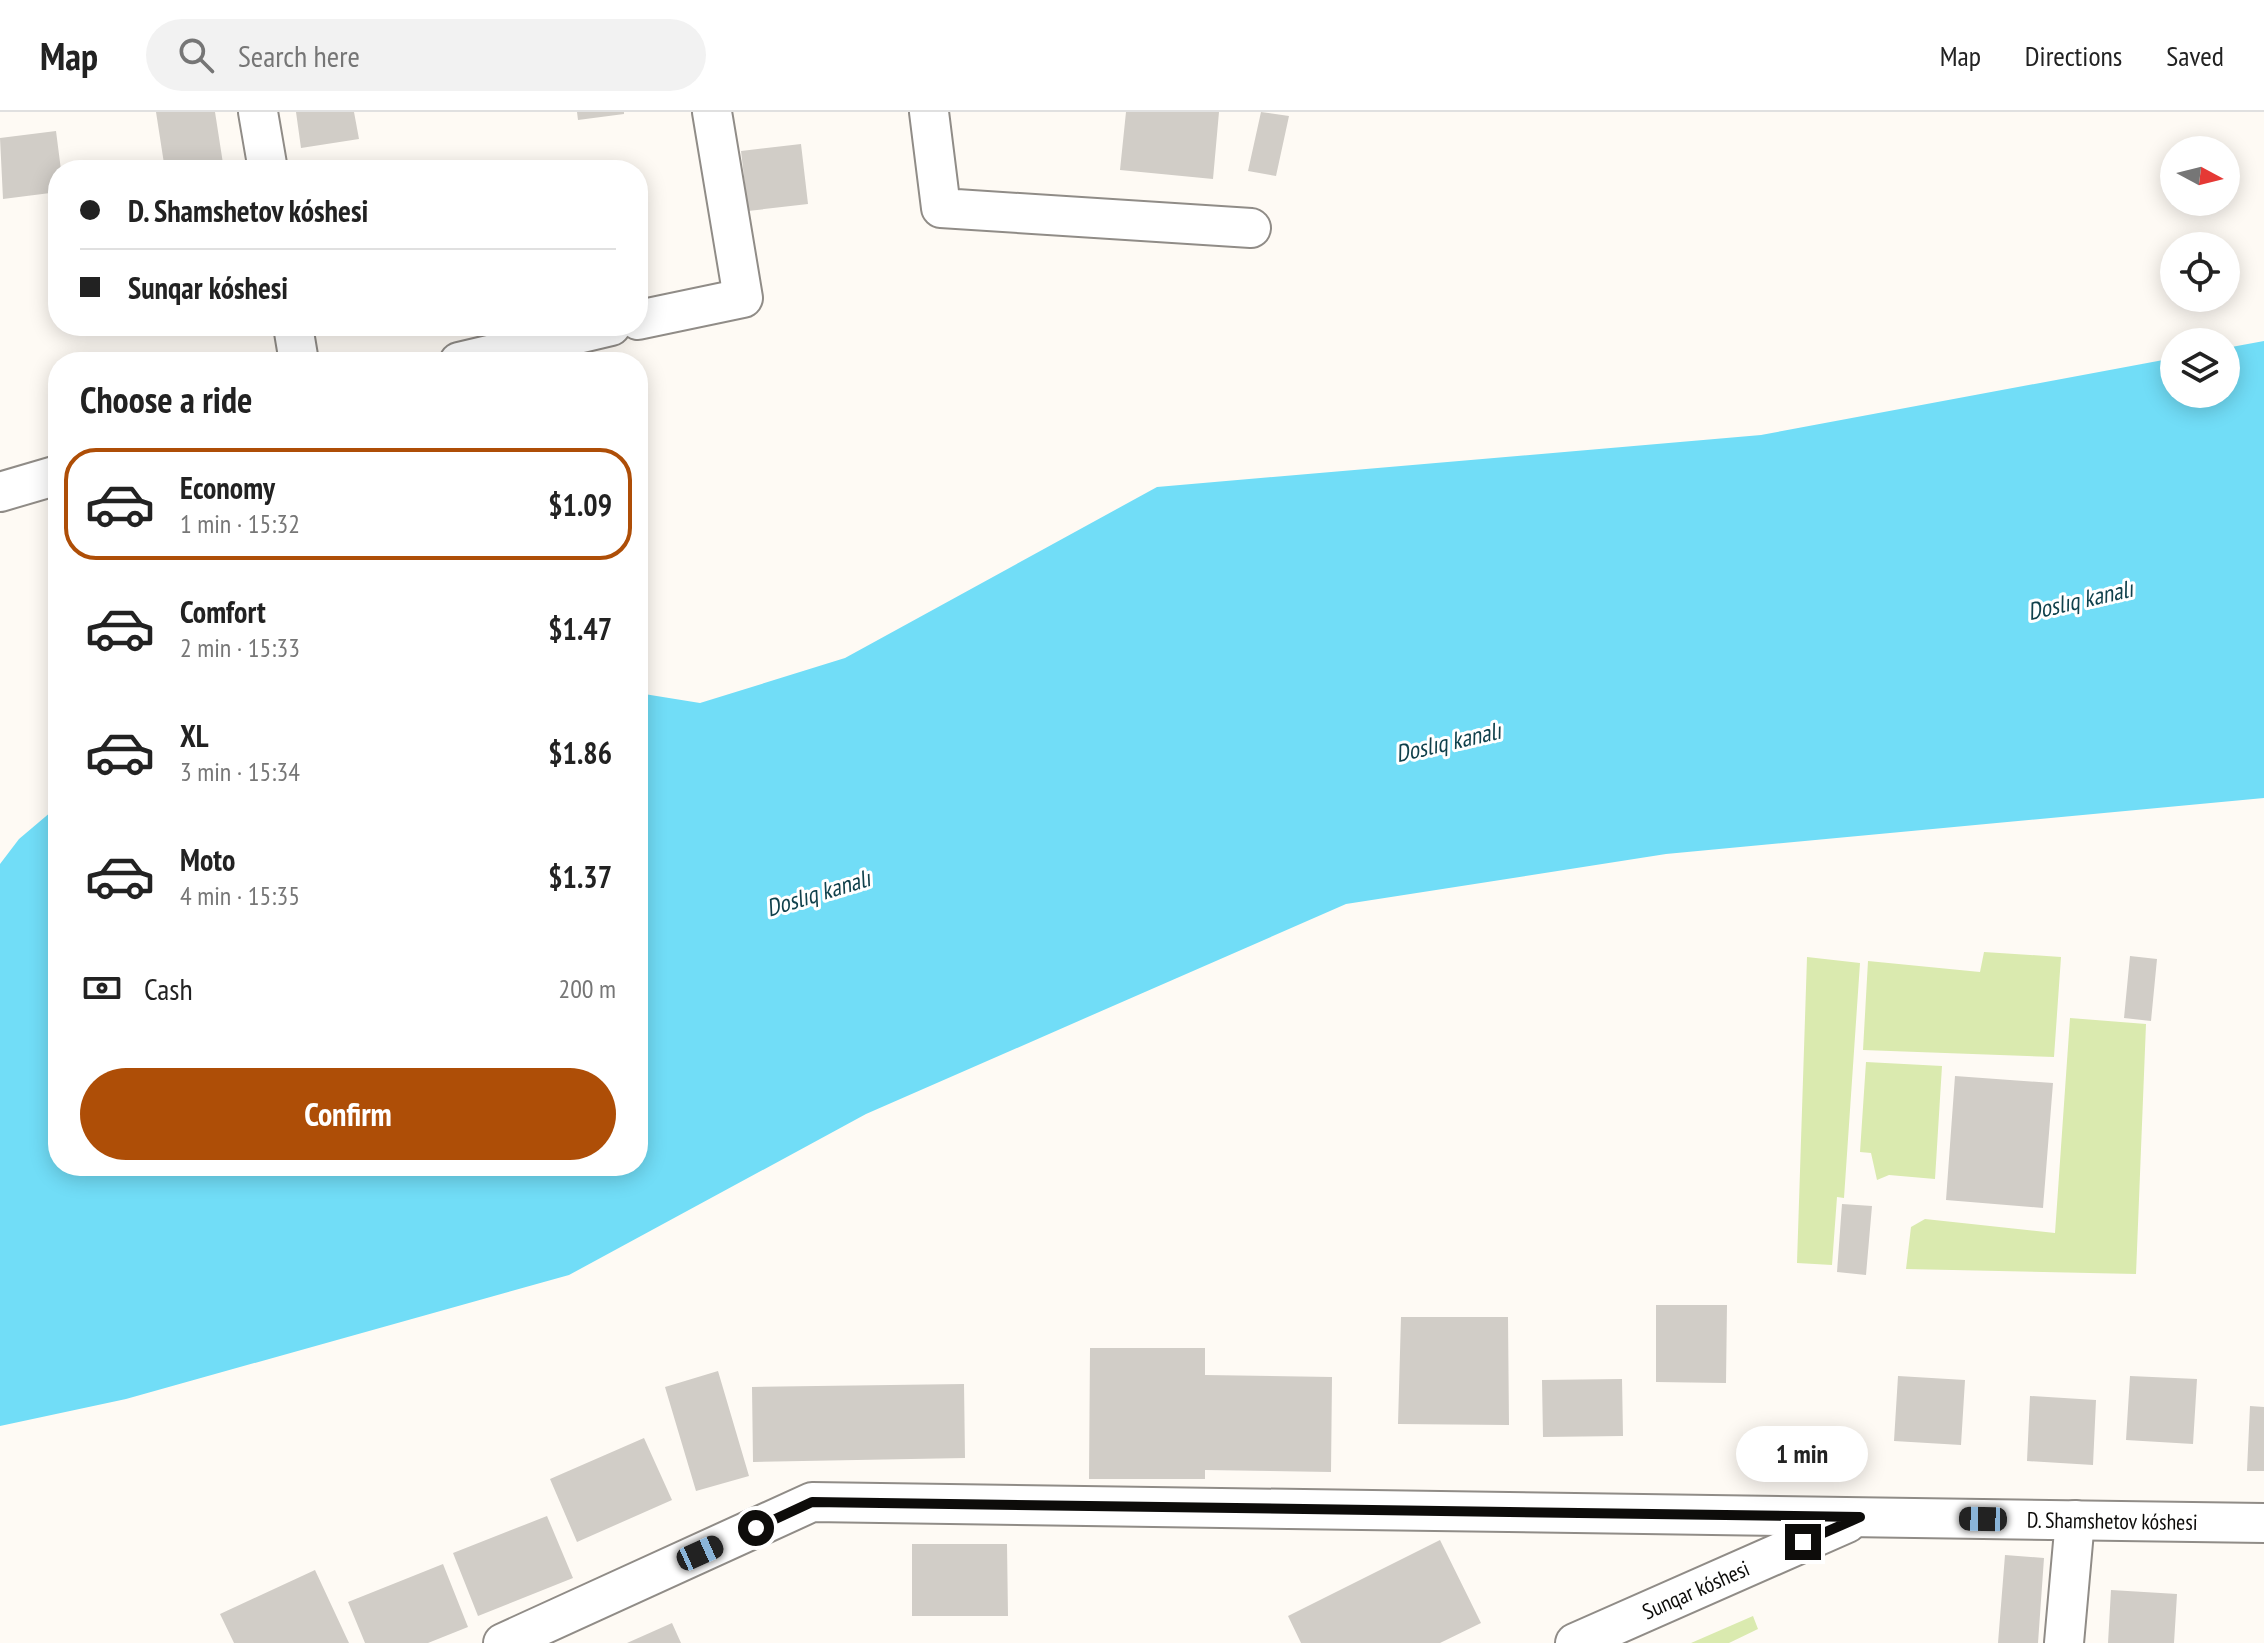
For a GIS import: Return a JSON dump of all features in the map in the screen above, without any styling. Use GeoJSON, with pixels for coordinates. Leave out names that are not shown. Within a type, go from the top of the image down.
{"type":"FeatureCollection","features":[{"type":"Feature","properties":{"kind":"street"},"geometry":{"type":"LineString","coordinates":[[258,112],[266,160]]}},
{"type":"Feature","properties":{"kind":"street"},"geometry":{"type":"LineString","coordinates":[[648,318],[743,298],[712,112]]}},
{"type":"Feature","properties":{"kind":"street"},"geometry":{"type":"LineString","coordinates":[[929,112],[941,208],[1251,228]]}},
{"type":"Feature","properties":{"kind":"street"},"geometry":{"type":"LineString","coordinates":[[501,352],[569,336]]}},
{"type":"Feature","properties":{"kind":"street"},"geometry":{"type":"LineString","coordinates":[[0,492],[48,478]]}},
{"type":"Feature","properties":{"kind":"street","name":"D. Shamshetov kóshesi"},"geometry":{"type":"LineString","coordinates":[[503,1643],[812,1502],[2264,1523]]}},
{"type":"Feature","properties":{"kind":"street","name":"Sunqar kóshesi"},"geometry":{"type":"LineString","coordinates":[[1575,1643],[1860,1517]]}},
{"type":"Feature","properties":{"kind":"street"},"geometry":{"type":"LineString","coordinates":[[2064,1643],[2075,1520]]}},
{"type":"Feature","properties":{"kind":"green space"},"geometry":{"type":"Polygon","coordinates":[[[1984,952],[2061,957],[2054,1057],[1863,1050],[1868,961],[1980,972],[1984,952]]]}},
{"type":"Feature","properties":{"kind":"green space"},"geometry":{"type":"Polygon","coordinates":[[[1807,957],[1860,963],[1844,1198],[1837,1197],[1832,1265],[1797,1263],[1807,957]]]}},
{"type":"Feature","properties":{"kind":"green space"},"geometry":{"type":"Polygon","coordinates":[[[2070,1018],[2146,1024],[2136,1274],[1906,1269],[1911,1227],[1925,1219],[2055,1233],[2070,1018]]]}},
{"type":"Feature","properties":{"kind":"green space"},"geometry":{"type":"Polygon","coordinates":[[[1866,1062],[1942,1066],[1935,1179],[1889,1175],[1877,1180],[1871,1153],[1860,1152],[1866,1062]]]}},
{"type":"Feature","properties":{"kind":"green space"},"geometry":{"type":"Polygon","coordinates":[[[1753,1616],[1758,1629],[1729,1643],[1691,1643],[1753,1616]]]}},
{"type":"Feature","properties":{"kind":"water","name":"Doslıq kanalı"},"geometry":{"type":"Polygon","coordinates":[[[2264,341],[2264,798],[1666,854],[1346,904],[866,1114],[569,1275],[126,1399],[0,1426],[0,864],[19,839],[48,814],[48,1176],[648,1176],[648,695],[700,703],[845,658],[1157,487],[1761,435],[2160,361],[2160,408],[2240,408],[2240,345],[2264,341]]]}},
{"type":"Feature","properties":{"kind":"building"},"geometry":{"type":"Polygon","coordinates":[[[156,112],[215,112],[222,160],[163,160],[156,112]]]}},
{"type":"Feature","properties":{"kind":"building"},"geometry":{"type":"Polygon","coordinates":[[[296,112],[354,112],[359,139],[301,148],[296,112]]]}},
{"type":"Feature","properties":{"kind":"building"},"geometry":{"type":"Polygon","coordinates":[[[577,112],[624,112],[624,114],[578,120],[577,112]]]}},
{"type":"Feature","properties":{"kind":"building"},"geometry":{"type":"Polygon","coordinates":[[[1126,112],[1219,112],[1213,179],[1120,170],[1126,112]]]}},
{"type":"Feature","properties":{"kind":"building"},"geometry":{"type":"Polygon","coordinates":[[[1261,112],[1289,116],[1276,176],[1248,171],[1261,112]]]}},
{"type":"Feature","properties":{"kind":"building"},"geometry":{"type":"Polygon","coordinates":[[[56,131],[60,160],[48,160],[48,193],[3,199],[0,138],[56,131]]]}},
{"type":"Feature","properties":{"kind":"building"},"geometry":{"type":"Polygon","coordinates":[[[801,144],[808,204],[748,211],[741,151],[801,144]]]}},
{"type":"Feature","properties":{"kind":"building"},"geometry":{"type":"Polygon","coordinates":[[[2130,956],[2157,959],[2151,1021],[2124,1018],[2130,956]]]}},
{"type":"Feature","properties":{"kind":"building"},"geometry":{"type":"Polygon","coordinates":[[[1955,1076],[2053,1083],[2043,1208],[1946,1200],[1955,1076]]]}},
{"type":"Feature","properties":{"kind":"building"},"geometry":{"type":"Polygon","coordinates":[[[1842,1204],[1872,1206],[1866,1275],[1837,1272],[1842,1204]]]}},
{"type":"Feature","properties":{"kind":"building"},"geometry":{"type":"Polygon","coordinates":[[[1656,1305],[1727,1305],[1726,1383],[1656,1382],[1656,1305]]]}},
{"type":"Feature","properties":{"kind":"building"},"geometry":{"type":"Polygon","coordinates":[[[1401,1317],[1508,1317],[1509,1425],[1398,1424],[1401,1317]]]}},
{"type":"Feature","properties":{"kind":"building"},"geometry":{"type":"Polygon","coordinates":[[[1090,1348],[1205,1348],[1205,1375],[1332,1377],[1331,1472],[1205,1470],[1205,1479],[1089,1479],[1090,1348]]]}},
{"type":"Feature","properties":{"kind":"building"},"geometry":{"type":"Polygon","coordinates":[[[718,1371],[749,1476],[696,1491],[665,1387],[718,1371]]]}},
{"type":"Feature","properties":{"kind":"building"},"geometry":{"type":"Polygon","coordinates":[[[1898,1376],[1965,1380],[1961,1445],[1894,1441],[1898,1376]]]}},
{"type":"Feature","properties":{"kind":"building"},"geometry":{"type":"Polygon","coordinates":[[[2130,1376],[2197,1379],[2193,1444],[2126,1440],[2130,1376]]]}},
{"type":"Feature","properties":{"kind":"building"},"geometry":{"type":"Polygon","coordinates":[[[1622,1379],[1623,1436],[1543,1437],[1542,1380],[1622,1379]]]}},
{"type":"Feature","properties":{"kind":"building"},"geometry":{"type":"Polygon","coordinates":[[[964,1384],[965,1458],[753,1462],[752,1387],[964,1384]]]}},
{"type":"Feature","properties":{"kind":"building"},"geometry":{"type":"Polygon","coordinates":[[[2030,1396],[2096,1400],[2093,1465],[2027,1461],[2030,1396]]]}},
{"type":"Feature","properties":{"kind":"building"},"geometry":{"type":"Polygon","coordinates":[[[2250,1406],[2264,1407],[2264,1471],[2247,1471],[2250,1406]]]}},
{"type":"Feature","properties":{"kind":"building"},"geometry":{"type":"Polygon","coordinates":[[[644,1438],[672,1500],[577,1542],[550,1479],[644,1438]]]}},
{"type":"Feature","properties":{"kind":"building"},"geometry":{"type":"Polygon","coordinates":[[[547,1516],[573,1578],[478,1616],[453,1553],[547,1516]]]}},
{"type":"Feature","properties":{"kind":"building"},"geometry":{"type":"Polygon","coordinates":[[[1440,1540],[1481,1623],[1440,1643],[1301,1643],[1288,1616],[1440,1540]]]}},
{"type":"Feature","properties":{"kind":"building"},"geometry":{"type":"Polygon","coordinates":[[[912,1544],[1007,1544],[1008,1616],[912,1616],[912,1544]]]}},
{"type":"Feature","properties":{"kind":"building"},"geometry":{"type":"Polygon","coordinates":[[[2005,1555],[2044,1558],[2038,1643],[1998,1643],[2005,1555]]]}},
{"type":"Feature","properties":{"kind":"building"},"geometry":{"type":"Polygon","coordinates":[[[443,1564],[468,1627],[428,1643],[365,1643],[348,1602],[443,1564]]]}},
{"type":"Feature","properties":{"kind":"building"},"geometry":{"type":"Polygon","coordinates":[[[315,1570],[349,1643],[234,1643],[220,1614],[315,1570]]]}},
{"type":"Feature","properties":{"kind":"building"},"geometry":{"type":"Polygon","coordinates":[[[2111,1590],[2177,1594],[2174,1643],[2108,1643],[2111,1590]]]}},
{"type":"Feature","properties":{"kind":"building"},"geometry":{"type":"Polygon","coordinates":[[[672,1623],[681,1643],[627,1643],[672,1623]]]}},
{"type":"Feature","properties":{"kind":"route"},"geometry":{"type":"LineString","coordinates":[[756,1528],[812,1502],[1860,1517],[1803,1542]]}}]}
